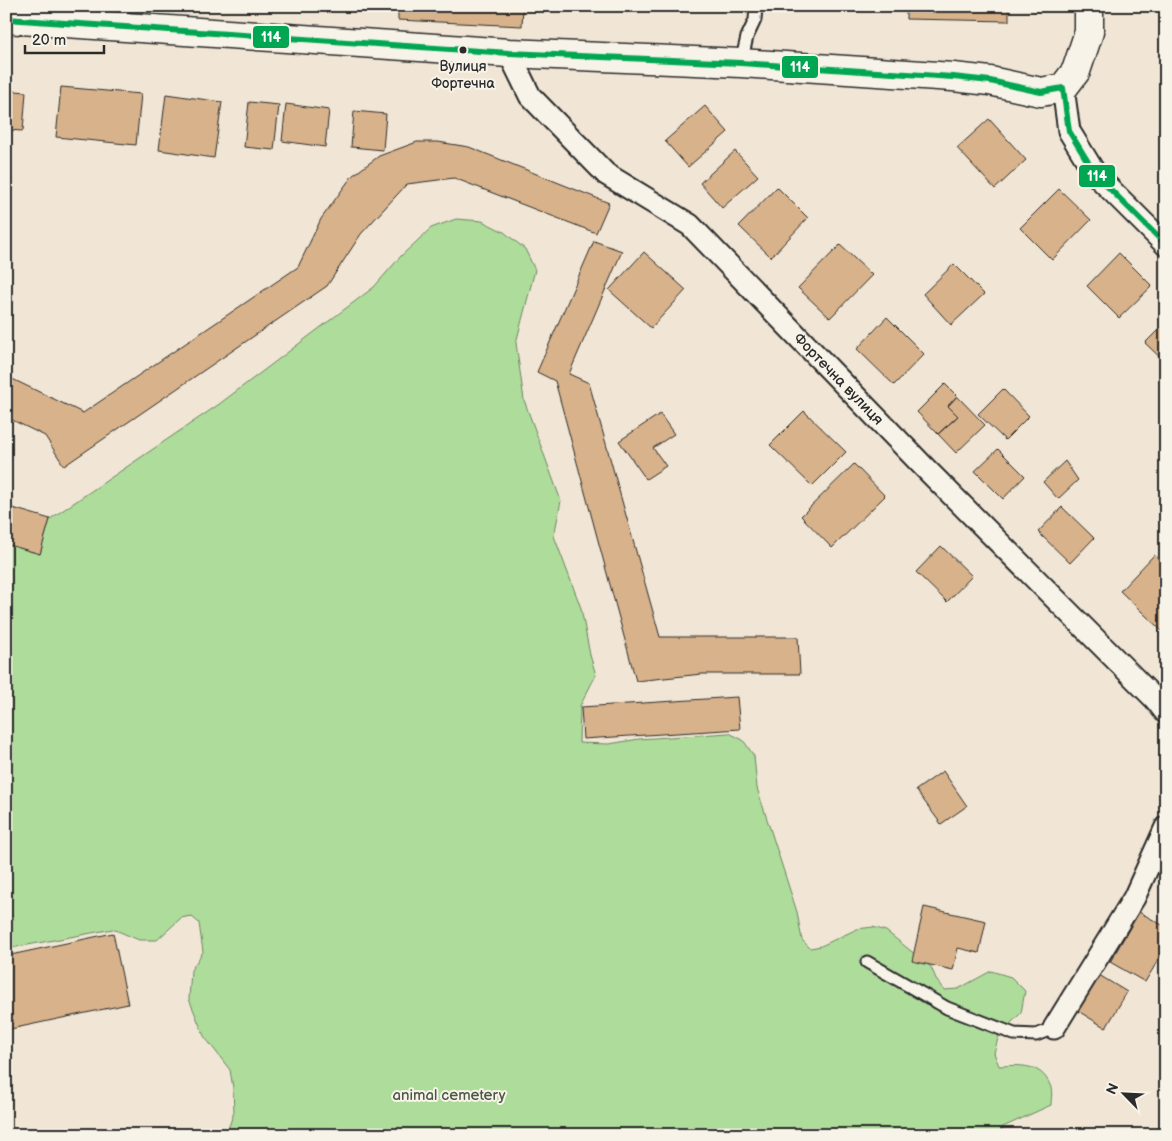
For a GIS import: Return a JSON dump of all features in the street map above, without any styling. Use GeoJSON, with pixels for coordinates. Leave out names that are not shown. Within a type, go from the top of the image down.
{"type":"FeatureCollection","features":[{"type":"Feature","properties":{"kind":"street"},"geometry":{"type":"LineString","coordinates":[[1089,6],[1089,32],[1076,71],[1064,88],[1069,131],[1096,175],[1166,245]]}},
{"type":"Feature","properties":{"kind":"street"},"geometry":{"type":"LineString","coordinates":[[6,20],[509,53],[741,63],[953,77],[990,81],[1041,92],[1064,88]]}},
{"type":"Feature","properties":{"kind":"street","name":"Фортечна вулиця"},"geometry":{"type":"LineString","coordinates":[[509,53],[530,96],[606,174],[690,225],[919,462],[1162,700]]}},
{"type":"Feature","properties":{"kind":"street"},"geometry":{"type":"LineString","coordinates":[[1054,1028],[1134,898],[1166,827]]}},
{"type":"Feature","properties":{"kind":"lane"},"geometry":{"type":"LineString","coordinates":[[741,63],[747,37],[755,20],[756,6]]}},
{"type":"Feature","properties":{"kind":"lane"},"geometry":{"type":"LineString","coordinates":[[867,962],[947,1008],[1014,1034],[1036,1035],[1054,1028]]}},
{"type":"Feature","properties":{"kind":"green space","name":"animal cemetery"},"geometry":{"type":"Polygon","coordinates":[[[456,219],[482,221],[504,232],[525,249],[535,270],[516,343],[524,400],[561,501],[554,536],[581,608],[596,675],[580,706],[579,743],[609,744],[639,739],[729,733],[743,740],[754,756],[757,788],[797,912],[802,940],[810,948],[821,946],[857,929],[873,927],[886,931],[931,967],[937,981],[944,990],[958,989],[991,971],[1011,977],[1025,991],[1021,1013],[999,1035],[994,1053],[999,1066],[1029,1067],[1041,1073],[1051,1087],[1051,1105],[1003,1127],[999,1135],[222,1135],[227,1132],[234,1112],[233,1088],[230,1070],[204,1036],[189,999],[191,970],[203,952],[199,923],[191,916],[181,918],[157,940],[139,940],[113,929],[6,949],[6,544],[40,554],[50,519],[218,405],[374,287],[401,256],[431,228],[456,219]]]}},
{"type":"Feature","properties":{"kind":"building"},"geometry":{"type":"Polygon","coordinates":[[[398,6],[523,6],[522,26],[398,20],[398,6]]]}},
{"type":"Feature","properties":{"kind":"building"},"geometry":{"type":"Polygon","coordinates":[[[906,6],[1009,6],[1009,21],[906,19],[906,6]]]}},
{"type":"Feature","properties":{"kind":"building"},"geometry":{"type":"Polygon","coordinates":[[[61,87],[141,94],[136,145],[56,137],[61,87]]]}},
{"type":"Feature","properties":{"kind":"building"},"geometry":{"type":"Polygon","coordinates":[[[6,90],[26,92],[23,131],[6,130],[6,90]]]}},
{"type":"Feature","properties":{"kind":"building"},"geometry":{"type":"Polygon","coordinates":[[[166,94],[222,102],[214,158],[159,150],[166,94]]]}},
{"type":"Feature","properties":{"kind":"building"},"geometry":{"type":"Polygon","coordinates":[[[249,102],[279,105],[274,150],[244,147],[249,102]]]}},
{"type":"Feature","properties":{"kind":"building"},"geometry":{"type":"Polygon","coordinates":[[[286,104],[329,110],[325,147],[282,141],[286,104]]]}},
{"type":"Feature","properties":{"kind":"building"},"geometry":{"type":"Polygon","coordinates":[[[705,106],[728,132],[688,167],[665,141],[705,106]]]}},
{"type":"Feature","properties":{"kind":"building"},"geometry":{"type":"Polygon","coordinates":[[[354,111],[386,114],[383,150],[351,147],[354,111]]]}},
{"type":"Feature","properties":{"kind":"building"},"geometry":{"type":"Polygon","coordinates":[[[989,119],[1026,160],[995,189],[957,148],[989,119]]]}},
{"type":"Feature","properties":{"kind":"building"},"geometry":{"type":"Polygon","coordinates":[[[417,142],[438,142],[469,147],[609,203],[596,233],[454,178],[407,184],[361,234],[327,286],[64,466],[45,436],[6,417],[6,376],[83,413],[298,267],[321,219],[352,176],[379,156],[417,142]]]}},
{"type":"Feature","properties":{"kind":"building"},"geometry":{"type":"Polygon","coordinates":[[[735,151],[758,176],[722,208],[700,183],[735,151]]]}},
{"type":"Feature","properties":{"kind":"building"},"geometry":{"type":"Polygon","coordinates":[[[777,187],[808,218],[771,257],[739,226],[777,187]]]}},
{"type":"Feature","properties":{"kind":"building"},"geometry":{"type":"Polygon","coordinates":[[[1059,189],[1091,220],[1052,260],[1020,228],[1059,189]]]}},
{"type":"Feature","properties":{"kind":"building"},"geometry":{"type":"Polygon","coordinates":[[[594,241],[622,251],[569,374],[589,383],[660,637],[798,637],[800,674],[702,674],[636,681],[555,381],[537,372],[594,241]]]}},
{"type":"Feature","properties":{"kind":"building"},"geometry":{"type":"Polygon","coordinates":[[[840,245],[872,275],[830,318],[798,288],[840,245]]]}},
{"type":"Feature","properties":{"kind":"building"},"geometry":{"type":"Polygon","coordinates":[[[644,252],[686,290],[651,328],[609,290],[644,252]]]}},
{"type":"Feature","properties":{"kind":"building"},"geometry":{"type":"Polygon","coordinates":[[[1119,253],[1152,286],[1119,318],[1087,286],[1119,253]]]}},
{"type":"Feature","properties":{"kind":"building"},"geometry":{"type":"Polygon","coordinates":[[[954,264],[984,294],[951,325],[923,294],[954,264]]]}},
{"type":"Feature","properties":{"kind":"building"},"geometry":{"type":"Polygon","coordinates":[[[887,317],[924,354],[894,385],[857,349],[887,317]]]}},
{"type":"Feature","properties":{"kind":"building"},"geometry":{"type":"Polygon","coordinates":[[[1166,322],[1166,363],[1145,343],[1166,322]]]}},
{"type":"Feature","properties":{"kind":"building"},"geometry":{"type":"Polygon","coordinates":[[[945,384],[957,396],[948,406],[958,416],[938,434],[917,412],[945,384]]]}},
{"type":"Feature","properties":{"kind":"building"},"geometry":{"type":"Polygon","coordinates":[[[1003,389],[1029,416],[1005,440],[978,414],[1003,389]]]}},
{"type":"Feature","properties":{"kind":"building"},"geometry":{"type":"Polygon","coordinates":[[[957,396],[985,425],[956,453],[938,434],[958,416],[948,406],[957,396]]]}},
{"type":"Feature","properties":{"kind":"building"},"geometry":{"type":"Polygon","coordinates":[[[804,411],[846,452],[812,486],[770,445],[804,411]]]}},
{"type":"Feature","properties":{"kind":"building"},"geometry":{"type":"Polygon","coordinates":[[[660,414],[674,434],[653,448],[666,466],[646,479],[619,441],[660,414]]]}},
{"type":"Feature","properties":{"kind":"building"},"geometry":{"type":"Polygon","coordinates":[[[998,449],[1025,476],[1003,499],[975,471],[998,449]]]}},
{"type":"Feature","properties":{"kind":"building"},"geometry":{"type":"Polygon","coordinates":[[[1065,461],[1078,480],[1058,499],[1043,482],[1065,461]]]}},
{"type":"Feature","properties":{"kind":"building"},"geometry":{"type":"Polygon","coordinates":[[[854,464],[885,496],[832,548],[801,516],[854,464]]]}},
{"type":"Feature","properties":{"kind":"building"},"geometry":{"type":"Polygon","coordinates":[[[6,506],[50,519],[40,554],[6,544],[6,506]]]}},
{"type":"Feature","properties":{"kind":"building"},"geometry":{"type":"Polygon","coordinates":[[[1062,507],[1094,538],[1070,563],[1038,532],[1062,507]]]}},
{"type":"Feature","properties":{"kind":"building"},"geometry":{"type":"Polygon","coordinates":[[[941,546],[972,576],[947,602],[916,572],[941,546]]]}},
{"type":"Feature","properties":{"kind":"building"},"geometry":{"type":"Polygon","coordinates":[[[1154,555],[1166,566],[1166,629],[1163,632],[1120,591],[1154,555]]]}},
{"type":"Feature","properties":{"kind":"building"},"geometry":{"type":"Polygon","coordinates":[[[737,697],[740,729],[583,739],[581,707],[737,697]]]}},
{"type":"Feature","properties":{"kind":"building"},"geometry":{"type":"Polygon","coordinates":[[[943,771],[967,806],[941,824],[916,790],[943,771]]]}},
{"type":"Feature","properties":{"kind":"building"},"geometry":{"type":"Polygon","coordinates":[[[924,907],[986,921],[979,953],[958,948],[953,970],[912,961],[924,907]]]}},
{"type":"Feature","properties":{"kind":"building"},"geometry":{"type":"Polygon","coordinates":[[[1139,912],[1166,927],[1166,947],[1145,982],[1110,962],[1139,912]]]}},
{"type":"Feature","properties":{"kind":"building"},"geometry":{"type":"Polygon","coordinates":[[[113,933],[128,1004],[6,1030],[6,956],[113,933]]]}},
{"type":"Feature","properties":{"kind":"building"},"geometry":{"type":"Polygon","coordinates":[[[1099,975],[1127,992],[1106,1028],[1078,1011],[1099,975]]]}},
{"type":"Feature","properties":{"kind":"transit line","name":"114"},"geometry":{"type":"LineString","coordinates":[[6,19],[509,53],[741,63],[953,77],[990,81],[1041,92],[1063,88]]}},
{"type":"Feature","properties":{"kind":"transit line","name":"114"},"geometry":{"type":"LineString","coordinates":[[1063,88],[1069,131],[1096,175],[1166,245]]}},
{"type":"Feature","properties":{"kind":"place","name":"Вулиця Фортечна"},"geometry":{"type":"Point","coordinates":[463,50]}}]}
